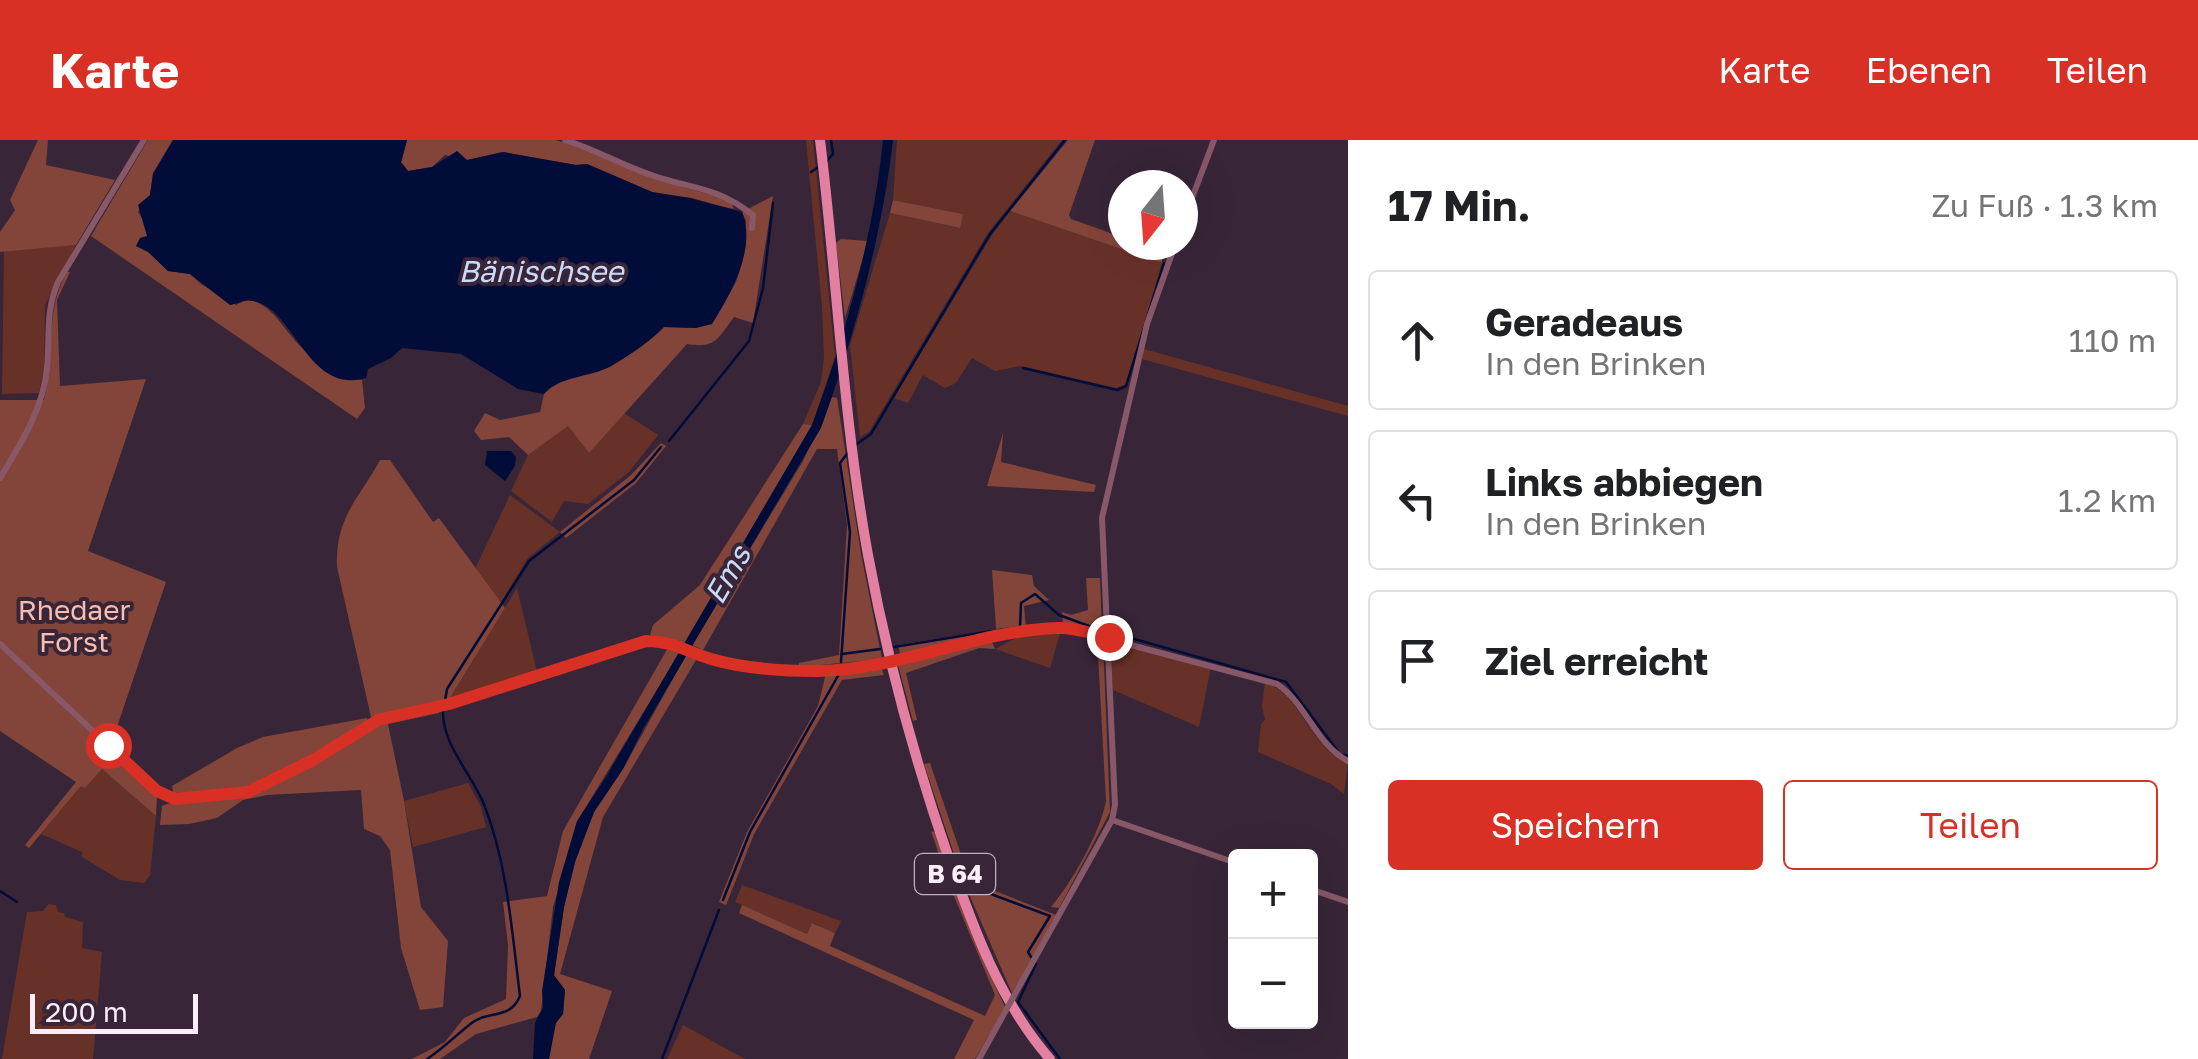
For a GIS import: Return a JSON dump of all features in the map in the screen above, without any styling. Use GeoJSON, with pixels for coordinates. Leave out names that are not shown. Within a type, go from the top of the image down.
{"type":"FeatureCollection","features":[{"type":"Feature","properties":{"kind":"main road","name":"B 64"},"geometry":{"type":"LineString","coordinates":[[820,140],[854,458],[886,639],[933,812],[988,958],[1014,1009],[1050,1059]]}},
{"type":"Feature","properties":{"kind":"street"},"geometry":{"type":"LineString","coordinates":[[0,478],[31,426],[44,390],[48,306],[58,282],[144,140]]}},
{"type":"Feature","properties":{"kind":"street"},"geometry":{"type":"LineString","coordinates":[[565,140],[665,180],[700,186],[730,198],[753,215],[752,228]]}},
{"type":"Feature","properties":{"kind":"street"},"geometry":{"type":"LineString","coordinates":[[1198,182],[1214,140]]}},
{"type":"Feature","properties":{"kind":"street"},"geometry":{"type":"LineString","coordinates":[[979,1059],[1112,820],[1115,804],[1102,514],[1148,324],[1170,260]]}},
{"type":"Feature","properties":{"kind":"street"},"geometry":{"type":"LineString","coordinates":[[0,644],[157,791],[183,800],[261,788],[378,720],[449,704],[646,641],[680,644],[712,659],[768,669],[821,671],[906,660],[995,635],[1067,628],[1277,684],[1288,692],[1330,748],[1348,761]]}},
{"type":"Feature","properties":{"kind":"street"},"geometry":{"type":"LineString","coordinates":[[1112,820],[1228,860]]}},
{"type":"Feature","properties":{"kind":"street"},"geometry":{"type":"LineString","coordinates":[[1318,892],[1348,902]]}},
{"type":"Feature","properties":{"kind":"shaded area"},"geometry":{"type":"Polygon","coordinates":[[[806,140],[813,140],[835,357],[812,425],[803,424],[821,382],[824,357],[806,140]]]}},
{"type":"Feature","properties":{"kind":"shaded area"},"geometry":{"type":"Polygon","coordinates":[[[897,140],[1062,140],[988,233],[869,432],[860,437],[850,345],[890,213],[959,228],[963,214],[893,200],[897,140]]]}},
{"type":"Feature","properties":{"kind":"shaded area"},"geometry":{"type":"Polygon","coordinates":[[[1010,211],[1108,245],[1108,260],[1162,263],[1126,385],[1116,388],[1021,366],[995,371],[972,358],[956,383],[945,388],[923,375],[908,403],[894,398],[1010,211]]]}},
{"type":"Feature","properties":{"kind":"shaded area"},"geometry":{"type":"Polygon","coordinates":[[[76,245],[45,305],[44,369],[39,393],[2,394],[4,251],[76,245]]]}},
{"type":"Feature","properties":{"kind":"shaded area"},"geometry":{"type":"Polygon","coordinates":[[[1144,349],[1348,406],[1348,416],[1142,359],[1144,349]]]}},
{"type":"Feature","properties":{"kind":"shaded area"},"geometry":{"type":"Polygon","coordinates":[[[624,413],[658,435],[629,472],[588,504],[564,501],[552,522],[511,491],[528,455],[568,425],[589,453],[624,413]]]}},
{"type":"Feature","properties":{"kind":"shaded area"},"geometry":{"type":"Polygon","coordinates":[[[510,495],[560,532],[527,559],[501,603],[475,569],[510,495]]]}},
{"type":"Feature","properties":{"kind":"shaded area"},"geometry":{"type":"Polygon","coordinates":[[[517,588],[537,672],[448,701],[517,588]]]}},
{"type":"Feature","properties":{"kind":"shaded area"},"geometry":{"type":"Polygon","coordinates":[[[1061,630],[1050,668],[995,649],[1020,636],[1061,630]]]}},
{"type":"Feature","properties":{"kind":"shaded area"},"geometry":{"type":"Polygon","coordinates":[[[1116,642],[1211,667],[1199,727],[1113,690],[1110,644],[1116,642]]]}},
{"type":"Feature","properties":{"kind":"shaded area"},"geometry":{"type":"Polygon","coordinates":[[[1265,682],[1289,699],[1324,746],[1348,763],[1344,794],[1331,784],[1258,752],[1261,724],[1265,720],[1265,682]]]}},
{"type":"Feature","properties":{"kind":"shaded area"},"geometry":{"type":"Polygon","coordinates":[[[102,769],[156,816],[150,875],[144,883],[120,880],[82,857],[82,852],[41,834],[82,785],[85,787],[102,769]]]}},
{"type":"Feature","properties":{"kind":"shaded area"},"geometry":{"type":"Polygon","coordinates":[[[468,783],[486,827],[413,847],[404,801],[468,783]]]}},
{"type":"Feature","properties":{"kind":"shaded area"},"geometry":{"type":"Polygon","coordinates":[[[742,885],[841,921],[835,933],[813,923],[807,934],[735,902],[742,885]]]}},
{"type":"Feature","properties":{"kind":"shaded area"},"geometry":{"type":"Polygon","coordinates":[[[48,904],[56,905],[65,917],[83,922],[82,948],[102,952],[93,1059],[2,1059],[27,912],[43,911],[48,904]]]}},
{"type":"Feature","properties":{"kind":"shaded area"},"geometry":{"type":"Polygon","coordinates":[[[683,1025],[745,1059],[667,1059],[683,1025]]]}},
{"type":"Feature","properties":{"kind":"green space"},"geometry":{"type":"Polygon","coordinates":[[[38,140],[48,140],[46,165],[115,180],[76,245],[0,252],[0,232],[15,210],[10,200],[38,140]]]}},
{"type":"Feature","properties":{"kind":"green space"},"geometry":{"type":"Polygon","coordinates":[[[148,140],[173,140],[153,173],[150,195],[138,212],[147,226],[147,236],[136,246],[148,251],[168,271],[190,274],[236,305],[248,299],[257,303],[272,313],[321,364],[362,380],[365,408],[357,419],[91,236],[148,140]]]}},
{"type":"Feature","properties":{"kind":"green space"},"geometry":{"type":"Polygon","coordinates":[[[407,140],[555,140],[593,150],[664,182],[730,200],[734,209],[652,192],[587,164],[503,152],[468,160],[445,155],[432,167],[408,171],[401,163],[407,140]]]}},
{"type":"Feature","properties":{"kind":"green space"},"geometry":{"type":"Polygon","coordinates":[[[1068,140],[1095,140],[1069,215],[1108,232],[1108,245],[1010,211],[1068,140]]]}},
{"type":"Feature","properties":{"kind":"green space"},"geometry":{"type":"Polygon","coordinates":[[[773,196],[753,323],[734,317],[710,343],[687,344],[589,453],[568,426],[528,455],[509,437],[481,440],[474,431],[485,413],[500,420],[540,412],[544,394],[553,384],[610,367],[663,327],[696,328],[722,304],[736,282],[745,240],[746,221],[742,212],[773,196]]]}},
{"type":"Feature","properties":{"kind":"green space"},"geometry":{"type":"Polygon","coordinates":[[[893,200],[963,214],[960,228],[890,213],[893,200]]]}},
{"type":"Feature","properties":{"kind":"green space"},"geometry":{"type":"Polygon","coordinates":[[[841,239],[868,241],[845,318],[836,243],[841,239]]]}},
{"type":"Feature","properties":{"kind":"green space","name":"Rhedaer Forst"},"geometry":{"type":"Polygon","coordinates":[[[67,272],[57,300],[60,386],[146,379],[88,551],[166,582],[116,730],[103,744],[157,796],[156,816],[102,769],[85,788],[81,786],[29,848],[25,845],[76,782],[0,731],[0,400],[44,400],[55,303],[67,272]]]}},
{"type":"Feature","properties":{"kind":"green space"},"geometry":{"type":"Polygon","coordinates":[[[832,397],[837,398],[882,659],[799,667],[799,663],[839,655],[847,525],[837,449],[817,449],[703,650],[692,645],[803,461],[832,397]]]}},
{"type":"Feature","properties":{"kind":"green space"},"geometry":{"type":"Polygon","coordinates":[[[803,424],[812,425],[685,643],[650,635],[653,625],[700,585],[803,424]]]}},
{"type":"Feature","properties":{"kind":"green space"},"geometry":{"type":"Polygon","coordinates":[[[1003,433],[1001,462],[1096,485],[1094,492],[987,486],[1003,433]]]}},
{"type":"Feature","properties":{"kind":"green space"},"geometry":{"type":"Polygon","coordinates":[[[661,443],[666,446],[636,483],[566,538],[560,532],[631,475],[661,443]]]}},
{"type":"Feature","properties":{"kind":"green space"},"geometry":{"type":"Polygon","coordinates":[[[380,460],[390,460],[433,522],[439,518],[505,608],[448,701],[371,717],[337,567],[337,550],[344,521],[380,460]]]}},
{"type":"Feature","properties":{"kind":"green space"},"geometry":{"type":"Polygon","coordinates":[[[992,570],[1032,575],[1034,586],[1049,600],[1024,606],[1026,628],[1000,632],[996,628],[992,570]]]}},
{"type":"Feature","properties":{"kind":"green space"},"geometry":{"type":"Polygon","coordinates":[[[1086,578],[1100,578],[1099,633],[1063,624],[1062,612],[1071,615],[1088,610],[1086,578]]]}},
{"type":"Feature","properties":{"kind":"green space"},"geometry":{"type":"Polygon","coordinates":[[[991,630],[991,634],[901,657],[898,645],[991,630]]]}},
{"type":"Feature","properties":{"kind":"green space"},"geometry":{"type":"Polygon","coordinates":[[[1097,637],[1103,640],[1110,812],[1059,908],[1051,907],[1084,857],[1106,801],[1097,637]]]}},
{"type":"Feature","properties":{"kind":"green space"},"geometry":{"type":"Polygon","coordinates":[[[991,640],[995,649],[979,648],[906,673],[917,720],[913,721],[898,665],[991,640]]]}},
{"type":"Feature","properties":{"kind":"green space"},"geometry":{"type":"Polygon","coordinates":[[[669,646],[680,652],[581,815],[553,907],[541,1011],[537,1017],[476,1034],[440,1059],[412,1059],[445,1042],[464,1018],[506,999],[508,945],[503,902],[547,896],[563,831],[669,646]]]}},
{"type":"Feature","properties":{"kind":"green space"},"geometry":{"type":"Polygon","coordinates":[[[686,655],[696,660],[603,817],[560,974],[612,991],[589,1059],[549,1059],[555,1022],[563,1014],[565,990],[554,976],[575,862],[594,812],[623,769],[686,655]]]}},
{"type":"Feature","properties":{"kind":"green space"},"geometry":{"type":"Polygon","coordinates":[[[881,667],[884,675],[842,680],[754,834],[726,905],[719,902],[747,832],[818,706],[826,673],[881,667]]]}},
{"type":"Feature","properties":{"kind":"green space"},"geometry":{"type":"Polygon","coordinates":[[[439,710],[388,724],[421,907],[448,941],[443,1007],[420,1010],[401,948],[390,850],[380,836],[364,829],[361,790],[267,795],[243,800],[217,818],[160,825],[162,806],[175,801],[172,786],[263,737],[367,718],[370,728],[439,710]]]}},
{"type":"Feature","properties":{"kind":"green space"},"geometry":{"type":"Polygon","coordinates":[[[930,763],[970,881],[1056,915],[1012,993],[962,878],[924,764],[930,763]]]}},
{"type":"Feature","properties":{"kind":"green space"},"geometry":{"type":"Polygon","coordinates":[[[931,831],[935,832],[1005,1007],[975,1059],[954,1059],[974,1020],[739,913],[742,905],[807,934],[812,923],[835,933],[830,946],[985,1016],[995,995],[931,831]]]}},
{"type":"Feature","properties":{"kind":"water","name":"Bänischsee"},"geometry":{"type":"Polygon","coordinates":[[[173,140],[407,140],[401,162],[408,171],[432,167],[457,151],[467,160],[503,152],[587,164],[652,192],[742,212],[746,226],[744,256],[712,324],[664,327],[611,366],[559,383],[544,394],[518,389],[461,354],[402,348],[368,369],[366,378],[346,380],[315,363],[267,307],[250,301],[230,305],[190,274],[168,271],[136,246],[140,238],[147,236],[138,205],[150,195],[153,174],[173,140]]]}},
{"type":"Feature","properties":{"kind":"water","name":"Ems"},"geometry":{"type":"Polygon","coordinates":[[[883,140],[893,140],[874,249],[845,358],[821,428],[623,769],[594,812],[575,862],[564,907],[554,975],[565,990],[563,1014],[556,1023],[549,1059],[533,1059],[535,1023],[543,1007],[542,991],[559,882],[577,821],[812,425],[856,284],[883,140]]]}},
{"type":"Feature","properties":{"kind":"water"},"geometry":{"type":"Polygon","coordinates":[[[487,451],[511,451],[516,457],[505,481],[485,465],[487,451]]]}},
{"type":"Feature","properties":{"kind":"waterway"},"geometry":{"type":"LineString","coordinates":[[827,161],[833,154],[831,140]]}},
{"type":"Feature","properties":{"kind":"waterway"},"geometry":{"type":"LineString","coordinates":[[854,446],[871,434],[990,234],[1065,140]]}},
{"type":"Feature","properties":{"kind":"waterway"},"geometry":{"type":"LineString","coordinates":[[811,172],[820,166]]}},
{"type":"Feature","properties":{"kind":"waterway"},"geometry":{"type":"LineString","coordinates":[[669,441],[749,341],[763,288],[773,203]]}},
{"type":"Feature","properties":{"kind":"waterway"},"geometry":{"type":"LineString","coordinates":[[1023,368],[1117,390],[1126,386],[1164,263]]}},
{"type":"Feature","properties":{"kind":"waterway"},"geometry":{"type":"LineString","coordinates":[[445,701],[447,689],[529,561],[634,480],[661,447]]}},
{"type":"Feature","properties":{"kind":"waterway"},"geometry":{"type":"LineString","coordinates":[[841,662],[850,532],[840,463],[849,451]]}},
{"type":"Feature","properties":{"kind":"waterway"},"geometry":{"type":"LineString","coordinates":[[999,630],[1020,627],[1021,603],[1035,594],[1059,615],[1100,630]]}},
{"type":"Feature","properties":{"kind":"waterway"},"geometry":{"type":"LineString","coordinates":[[894,647],[991,631]]}},
{"type":"Feature","properties":{"kind":"waterway"},"geometry":{"type":"LineString","coordinates":[[1113,633],[1286,682],[1337,750]]}},
{"type":"Feature","properties":{"kind":"waterway"},"geometry":{"type":"LineString","coordinates":[[842,654],[880,649]]}},
{"type":"Feature","properties":{"kind":"waterway"},"geometry":{"type":"LineString","coordinates":[[723,900],[750,832],[839,674]]}},
{"type":"Feature","properties":{"kind":"waterway"},"geometry":{"type":"LineString","coordinates":[[427,1059],[479,1018],[511,1008],[520,996],[508,901],[493,830],[480,795],[447,736],[443,710]]}},
{"type":"Feature","properties":{"kind":"waterway"},"geometry":{"type":"LineString","coordinates":[[1344,755],[1348,756]]}},
{"type":"Feature","properties":{"kind":"waterway"},"geometry":{"type":"LineString","coordinates":[[972,887],[1050,916],[1028,952],[1031,957]]}},
{"type":"Feature","properties":{"kind":"waterway"},"geometry":{"type":"LineString","coordinates":[[0,891],[17,902]]}},
{"type":"Feature","properties":{"kind":"waterway"},"geometry":{"type":"LineString","coordinates":[[662,1059],[719,910]]}},
{"type":"Feature","properties":{"kind":"waterway"},"geometry":{"type":"LineString","coordinates":[[1036,964],[1018,1002],[1060,1059]]}},
{"type":"Feature","properties":{"kind":"route"},"geometry":{"type":"LineString","coordinates":[[108,745],[157,791],[183,800],[261,788],[378,720],[449,704],[646,641],[680,644],[700,655],[741,665],[821,671],[906,660],[995,635],[1067,628],[1109,637]]}}]}
